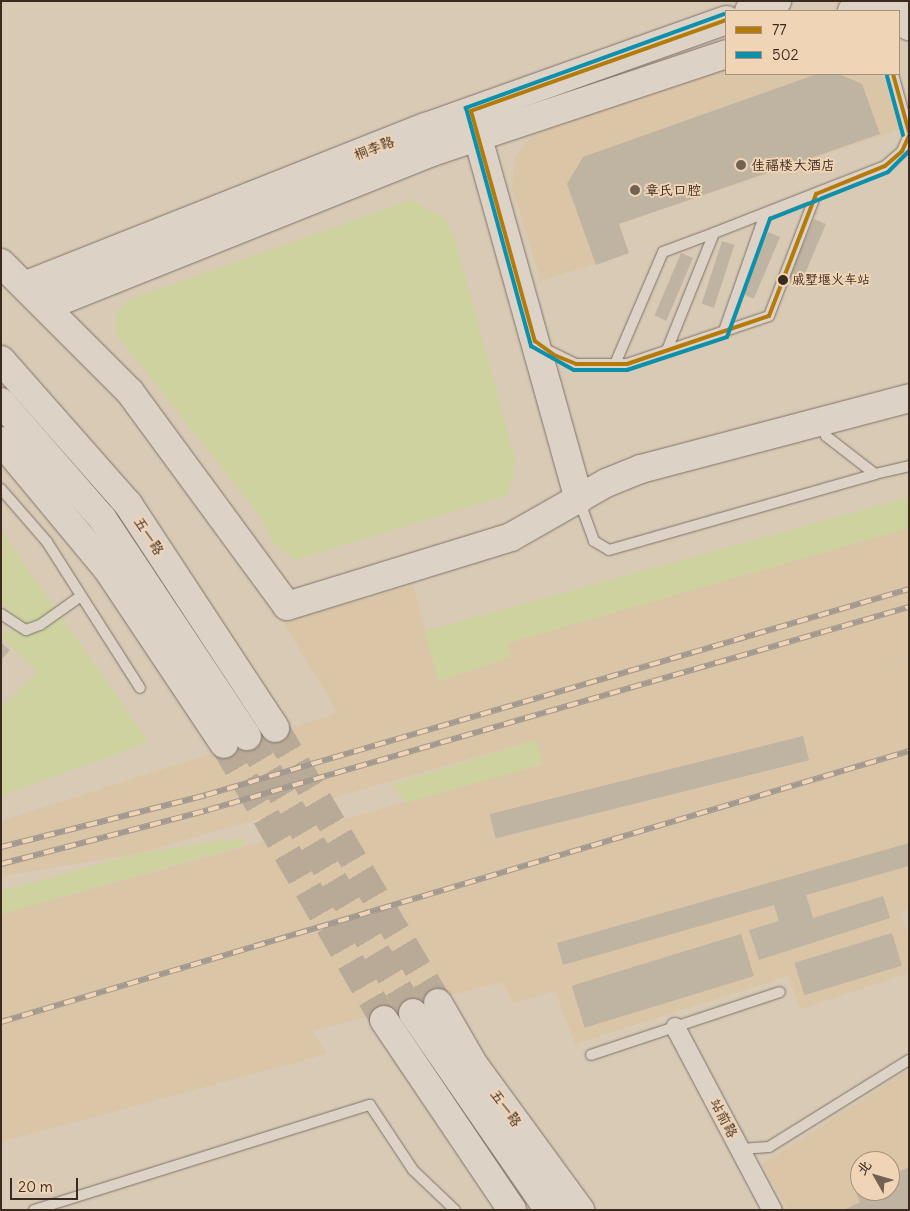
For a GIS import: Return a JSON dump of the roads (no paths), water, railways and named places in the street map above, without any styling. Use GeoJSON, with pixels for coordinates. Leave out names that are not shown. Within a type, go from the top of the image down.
{"type":"FeatureCollection","features":[{"type":"Feature","properties":{"kind":"street"},"geometry":{"type":"LineString","coordinates":[[752,10],[777,1]]}},
{"type":"Feature","properties":{"kind":"street"},"geometry":{"type":"LineString","coordinates":[[900,1],[909,26]]}},
{"type":"Feature","properties":{"kind":"street","name":"桐李路"},"geometry":{"type":"LineString","coordinates":[[26,285],[471,111],[725,20]]}},
{"type":"Feature","properties":{"kind":"street","name":"桐李路"},"geometry":{"type":"LineString","coordinates":[[47,306],[478,137],[725,54]]}},
{"type":"Feature","properties":{"kind":"street"},"geometry":{"type":"LineString","coordinates":[[471,111],[578,499]]}},
{"type":"Feature","properties":{"kind":"street"},"geometry":{"type":"LineString","coordinates":[[1,263],[26,285],[130,392],[287,606],[511,537],[578,499],[641,469],[821,423],[909,398]]}},
{"type":"Feature","properties":{"kind":"street","name":"五一路"},"geometry":{"type":"LineString","coordinates":[[1,360],[128,504],[275,728]]}},
{"type":"Feature","properties":{"kind":"street","name":"五一路"},"geometry":{"type":"LineString","coordinates":[[1,402],[102,518],[236,740],[108,570],[1,441]]}},
{"type":"Feature","properties":{"kind":"street","name":"五一路"},"geometry":{"type":"LineString","coordinates":[[438,1003],[474,1065],[580,1210]]}},
{"type":"Feature","properties":{"kind":"street","name":"五一路"},"geometry":{"type":"LineString","coordinates":[[413,1013],[549,1210]]}},
{"type":"Feature","properties":{"kind":"street"},"geometry":{"type":"LineString","coordinates":[[384,1020],[512,1210]]}},
{"type":"Feature","properties":{"kind":"street","name":"站前路"},"geometry":{"type":"LineString","coordinates":[[675,1028],[772,1210]]}},
{"type":"Feature","properties":{"kind":"lane"},"geometry":{"type":"LineString","coordinates":[[615,364],[663,252],[886,166],[902,150],[909,134],[892,75]]}},
{"type":"Feature","properties":{"kind":"lane"},"geometry":{"type":"LineString","coordinates":[[535,341],[576,364],[615,364],[667,350],[769,316],[816,194]]}},
{"type":"Feature","properties":{"kind":"lane"},"geometry":{"type":"LineString","coordinates":[[724,331],[765,214]]}},
{"type":"Feature","properties":{"kind":"lane"},"geometry":{"type":"LineString","coordinates":[[667,350],[714,233]]}},
{"type":"Feature","properties":{"kind":"lane"},"geometry":{"type":"LineString","coordinates":[[821,423],[826,436],[875,474]]}},
{"type":"Feature","properties":{"kind":"lane"},"geometry":{"type":"LineString","coordinates":[[578,499],[594,541],[609,550],[909,466]]}},
{"type":"Feature","properties":{"kind":"lane"},"geometry":{"type":"LineString","coordinates":[[1,490],[47,542],[140,688]]}},
{"type":"Feature","properties":{"kind":"lane"},"geometry":{"type":"LineString","coordinates":[[1,614],[26,630],[40,625],[81,596]]}},
{"type":"Feature","properties":{"kind":"lane"},"geometry":{"type":"LineString","coordinates":[[591,1055],[780,992]]}},
{"type":"Feature","properties":{"kind":"lane"},"geometry":{"type":"LineString","coordinates":[[740,1149],[769,1147],[909,1060]]}},
{"type":"Feature","properties":{"kind":"lane"},"geometry":{"type":"LineString","coordinates":[[34,1210],[370,1105],[413,1170],[455,1210]]}},
{"type":"Feature","properties":{"kind":"tunnel"},"geometry":{"type":"LineString","coordinates":[[275,728],[438,1003]]}},
{"type":"Feature","properties":{"kind":"tunnel"},"geometry":{"type":"LineString","coordinates":[[247,736],[413,1013]]}},
{"type":"Feature","properties":{"kind":"tunnel"},"geometry":{"type":"LineString","coordinates":[[224,744],[384,1020]]}},
{"type":"Feature","properties":{"kind":"railway"},"geometry":{"type":"LineString","coordinates":[[1,847],[206,795],[909,589]]}},
{"type":"Feature","properties":{"kind":"railway"},"geometry":{"type":"LineString","coordinates":[[1,864],[208,810],[909,607]]}},
{"type":"Feature","properties":{"kind":"railway"},"geometry":{"type":"LineString","coordinates":[[1,1022],[909,751]]}},
{"type":"Feature","properties":{"kind":"place","name":"佳福楼大酒店"},"geometry":{"type":"Point","coordinates":[741,165]}},
{"type":"Feature","properties":{"kind":"place","name":"章氏口腔"},"geometry":{"type":"Point","coordinates":[635,190]}},
{"type":"Feature","properties":{"kind":"place","name":"戚墅堰火车站"},"geometry":{"type":"Point","coordinates":[783,280]}}]}
